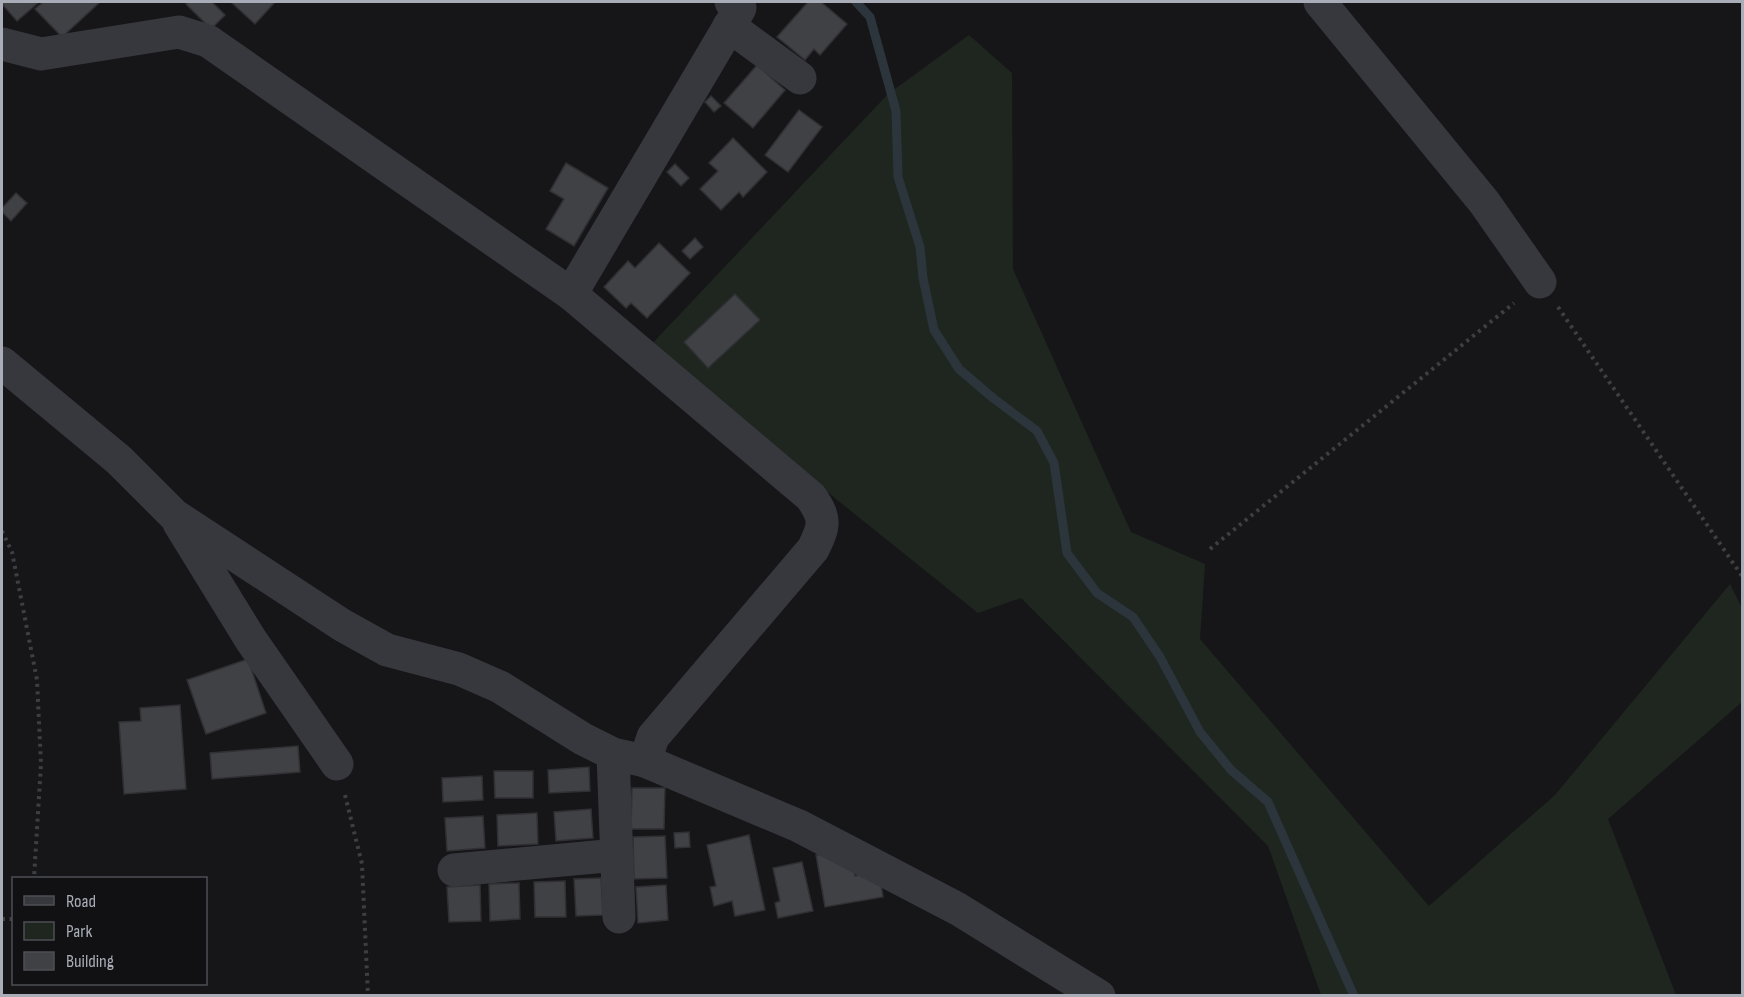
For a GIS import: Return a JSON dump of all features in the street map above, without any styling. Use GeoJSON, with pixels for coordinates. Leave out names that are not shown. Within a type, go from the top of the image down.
{"type":"FeatureCollection","features":[{"type":"Feature","properties":{"kind":"street"},"geometry":{"type":"LineString","coordinates":[[1320,2],[1484,202],[1540,282]]}},
{"type":"Feature","properties":{"kind":"street"},"geometry":{"type":"LineString","coordinates":[[571,294],[730,14],[800,78]]}},
{"type":"Feature","properties":{"kind":"street"},"geometry":{"type":"LineString","coordinates":[[2,44],[41,54],[178,32],[208,41],[571,294],[811,497],[822,514],[823,530],[813,549],[653,737],[645,761]]}},
{"type":"Feature","properties":{"kind":"street"},"geometry":{"type":"LineString","coordinates":[[2,363],[119,460],[174,515],[342,625],[387,650],[459,669],[500,687],[583,739],[613,754],[645,761],[800,826],[958,909],[1099,996]]}},
{"type":"Feature","properties":{"kind":"street"},"geometry":{"type":"LineString","coordinates":[[174,515],[251,640],[337,764]]}},
{"type":"Feature","properties":{"kind":"street"},"geometry":{"type":"LineString","coordinates":[[613,754],[619,917]]}},
{"type":"Feature","properties":{"kind":"street"},"geometry":{"type":"LineString","coordinates":[[454,870],[617,855]]}},
{"type":"Feature","properties":{"kind":"path"},"geometry":{"type":"LineString","coordinates":[[1210,549],[1540,282],[1743,576]]}},
{"type":"Feature","properties":{"kind":"path"},"geometry":{"type":"LineString","coordinates":[[2,531],[12,552],[37,680],[41,764],[34,877]]}},
{"type":"Feature","properties":{"kind":"path"},"geometry":{"type":"LineString","coordinates":[[337,764],[362,864],[368,996]]}},
{"type":"Feature","properties":{"kind":"green space"},"geometry":{"type":"Polygon","coordinates":[[[969,35],[1012,73],[1013,269],[1131,532],[1205,564],[1200,639],[1429,906],[1555,795],[1730,584],[1742,608],[1742,702],[1608,819],[1676,995],[1321,995],[1268,846],[1021,598],[978,613],[648,348],[888,94],[969,35]]]}},
{"type":"Feature","properties":{"kind":"building"},"geometry":{"type":"Polygon","coordinates":[[[2,2],[39,2],[17,21],[2,2]]]}},
{"type":"Feature","properties":{"kind":"building"},"geometry":{"type":"Polygon","coordinates":[[[43,2],[100,2],[62,37],[35,9],[43,2]]]}},
{"type":"Feature","properties":{"kind":"building"},"geometry":{"type":"Polygon","coordinates":[[[188,2],[212,2],[225,15],[211,29],[186,4],[188,2]]]}},
{"type":"Feature","properties":{"kind":"building"},"geometry":{"type":"Polygon","coordinates":[[[233,2],[275,2],[255,24],[233,2]]]}},
{"type":"Feature","properties":{"kind":"building"},"geometry":{"type":"Polygon","coordinates":[[[808,2],[821,2],[847,24],[820,55],[814,49],[805,60],[777,37],[808,2]]]}},
{"type":"Feature","properties":{"kind":"building"},"geometry":{"type":"Polygon","coordinates":[[[757,65],[785,90],[753,128],[724,103],[757,65]]]}},
{"type":"Feature","properties":{"kind":"building"},"geometry":{"type":"Polygon","coordinates":[[[711,96],[721,106],[714,112],[705,102],[711,96]]]}},
{"type":"Feature","properties":{"kind":"building"},"geometry":{"type":"Polygon","coordinates":[[[799,110],[822,127],[788,172],[765,155],[799,110]]]}},
{"type":"Feature","properties":{"kind":"building"},"geometry":{"type":"Polygon","coordinates":[[[733,138],[767,172],[743,197],[739,192],[721,210],[700,189],[718,171],[709,163],[733,138]]]}},
{"type":"Feature","properties":{"kind":"building"},"geometry":{"type":"Polygon","coordinates":[[[566,163],[608,188],[574,246],[546,229],[564,199],[550,191],[566,163]]]}},
{"type":"Feature","properties":{"kind":"building"},"geometry":{"type":"Polygon","coordinates":[[[675,164],[689,178],[681,186],[667,172],[675,164]]]}},
{"type":"Feature","properties":{"kind":"building"},"geometry":{"type":"Polygon","coordinates":[[[16,193],[27,203],[11,221],[2,212],[2,208],[16,193]]]}},
{"type":"Feature","properties":{"kind":"building"},"geometry":{"type":"Polygon","coordinates":[[[695,238],[703,247],[690,259],[682,251],[695,238]]]}},
{"type":"Feature","properties":{"kind":"building"},"geometry":{"type":"Polygon","coordinates":[[[659,243],[690,273],[647,318],[631,303],[626,308],[604,287],[628,261],[635,268],[659,243]]]}},
{"type":"Feature","properties":{"kind":"building"},"geometry":{"type":"Polygon","coordinates":[[[735,294],[760,320],[708,368],[684,342],[735,294]]]}},
{"type":"Feature","properties":{"kind":"building"},"geometry":{"type":"Polygon","coordinates":[[[248,659],[266,713],[206,734],[187,680],[248,659]]]}},
{"type":"Feature","properties":{"kind":"building"},"geometry":{"type":"Polygon","coordinates":[[[180,705],[186,789],[124,794],[119,722],[141,721],[140,708],[180,705]]]}},
{"type":"Feature","properties":{"kind":"building"},"geometry":{"type":"Polygon","coordinates":[[[298,746],[300,772],[212,779],[210,753],[298,746]]]}},
{"type":"Feature","properties":{"kind":"building"},"geometry":{"type":"Polygon","coordinates":[[[589,767],[590,791],[549,793],[548,770],[589,767]]]}},
{"type":"Feature","properties":{"kind":"building"},"geometry":{"type":"Polygon","coordinates":[[[494,771],[533,771],[533,798],[495,798],[494,771]]]}},
{"type":"Feature","properties":{"kind":"building"},"geometry":{"type":"Polygon","coordinates":[[[482,776],[483,800],[443,802],[442,778],[482,776]]]}},
{"type":"Feature","properties":{"kind":"building"},"geometry":{"type":"Polygon","coordinates":[[[632,788],[665,788],[664,829],[631,829],[632,788]]]}},
{"type":"Feature","properties":{"kind":"building"},"geometry":{"type":"Polygon","coordinates":[[[591,809],[593,838],[556,841],[554,812],[591,809]]]}},
{"type":"Feature","properties":{"kind":"building"},"geometry":{"type":"Polygon","coordinates":[[[537,813],[538,844],[498,846],[497,815],[537,813]]]}},
{"type":"Feature","properties":{"kind":"building"},"geometry":{"type":"Polygon","coordinates":[[[483,816],[485,848],[447,851],[445,818],[483,816]]]}},
{"type":"Feature","properties":{"kind":"building"},"geometry":{"type":"Polygon","coordinates":[[[689,832],[690,847],[675,848],[674,833],[689,832]]]}},
{"type":"Feature","properties":{"kind":"building"},"geometry":{"type":"Polygon","coordinates":[[[749,835],[765,910],[735,916],[732,901],[714,906],[710,887],[716,886],[707,845],[749,835]]]}},
{"type":"Feature","properties":{"kind":"building"},"geometry":{"type":"Polygon","coordinates":[[[665,836],[667,878],[634,879],[633,837],[665,836]]]}},
{"type":"Feature","properties":{"kind":"building"},"geometry":{"type":"Polygon","coordinates":[[[838,852],[852,857],[855,876],[879,872],[883,897],[825,907],[816,855],[838,852]]]}},
{"type":"Feature","properties":{"kind":"building"},"geometry":{"type":"Polygon","coordinates":[[[802,862],[813,911],[778,918],[775,903],[780,901],[773,868],[802,862]]]}},
{"type":"Feature","properties":{"kind":"building"},"geometry":{"type":"Polygon","coordinates":[[[601,878],[603,915],[576,916],[574,879],[601,878]]]}},
{"type":"Feature","properties":{"kind":"building"},"geometry":{"type":"Polygon","coordinates":[[[565,881],[566,917],[535,917],[534,882],[565,881]]]}},
{"type":"Feature","properties":{"kind":"building"},"geometry":{"type":"Polygon","coordinates":[[[519,883],[520,919],[490,921],[489,884],[519,883]]]}},
{"type":"Feature","properties":{"kind":"building"},"geometry":{"type":"Polygon","coordinates":[[[480,885],[481,921],[449,922],[447,887],[480,885]]]}},
{"type":"Feature","properties":{"kind":"building"},"geometry":{"type":"Polygon","coordinates":[[[666,885],[668,920],[638,923],[636,887],[666,885]]]}},
{"type":"Feature","properties":{"kind":"waterway"},"geometry":{"type":"LineString","coordinates":[[856,2],[870,17],[896,111],[898,177],[920,247],[923,278],[934,330],[959,369],[1037,431],[1054,463],[1067,553],[1097,593],[1133,617],[1160,657],[1200,732],[1231,770],[1268,802],[1354,996]]}}]}
